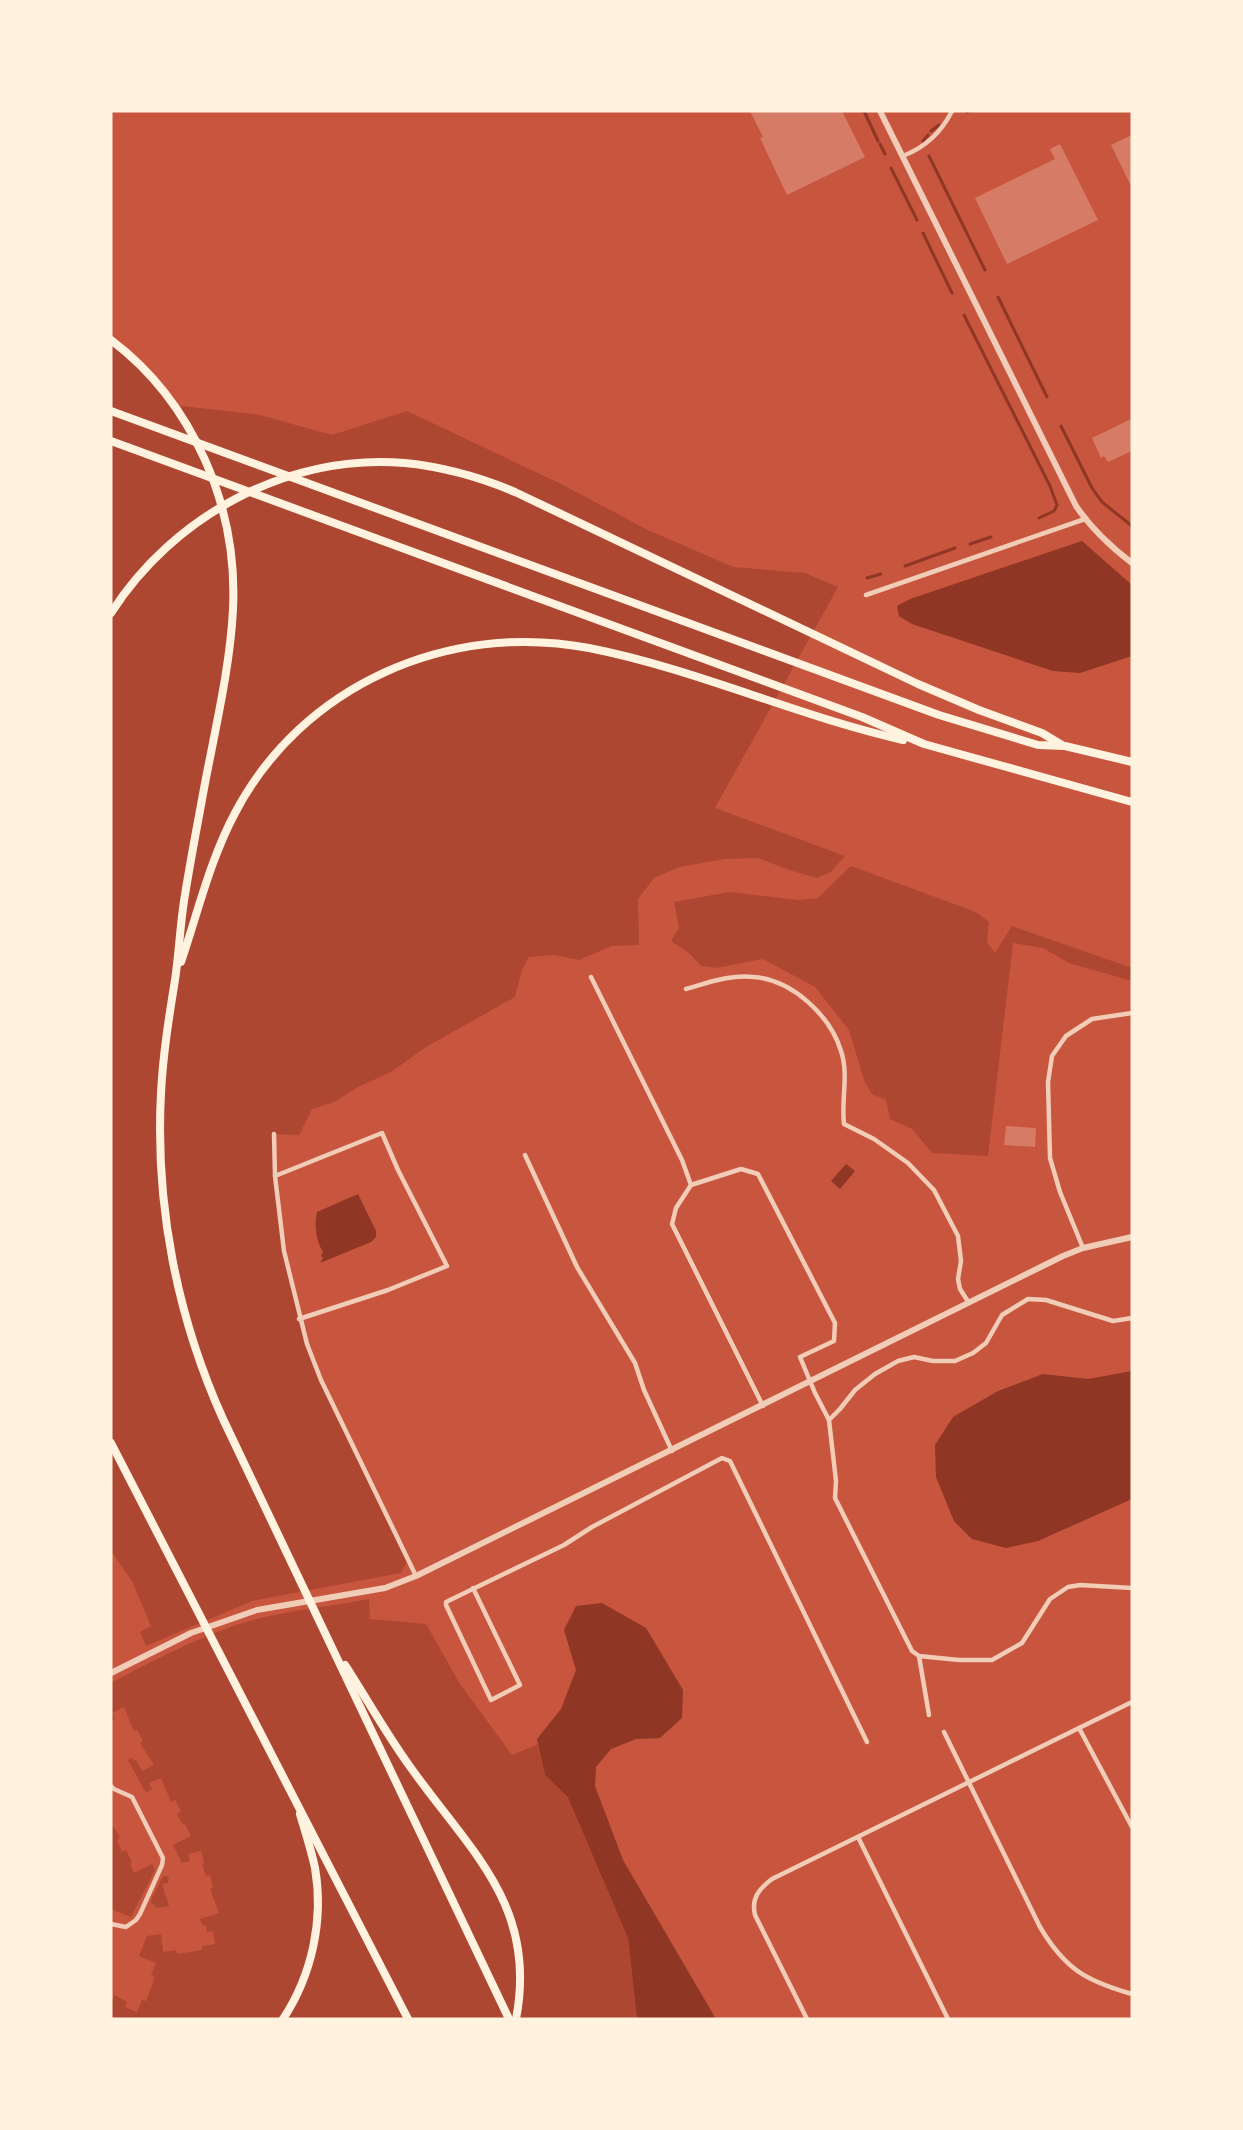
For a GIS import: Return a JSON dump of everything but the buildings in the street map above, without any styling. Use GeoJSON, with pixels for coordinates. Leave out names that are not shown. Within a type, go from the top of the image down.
{"type":"FeatureCollection","features":[{"type":"Feature","properties":{"kind":"highway"},"geometry":{"type":"LineString","coordinates":[[111,340],[153,379],[174,405],[192,433],[206,461],[220,502],[232,559],[234,593],[232,626],[184,900],[163,1066],[160,1138],[164,1195],[176,1274],[190,1330],[210,1389],[322,1627],[411,1769],[492,1876],[511,1919],[519,1964],[520,1986],[516,2019]]}},
{"type":"Feature","properties":{"kind":"highway"},"geometry":{"type":"LineString","coordinates":[[111,411],[939,715],[1038,745],[1065,746],[1132,762]]}},
{"type":"Feature","properties":{"kind":"highway"},"geometry":{"type":"LineString","coordinates":[[111,441],[862,717],[924,744]]}},
{"type":"Feature","properties":{"kind":"highway"},"geometry":{"type":"LineString","coordinates":[[111,614],[147,566],[170,543],[233,500],[278,480],[325,468],[377,462],[437,467],[470,475],[555,510],[918,684],[1042,733],[1065,746]]}},
{"type":"Feature","properties":{"kind":"highway"},"geometry":{"type":"LineString","coordinates":[[175,980],[215,856],[235,812],[266,765],[299,730],[342,695],[384,672],[430,654],[476,644],[540,642],[588,648],[725,686],[856,729],[924,744],[1132,802]]}},
{"type":"Feature","properties":{"kind":"highway"},"geometry":{"type":"LineString","coordinates":[[111,1443],[408,2019]]}},
{"type":"Feature","properties":{"kind":"highway"},"geometry":{"type":"LineString","coordinates":[[333,1647],[350,1688],[509,2019]]}},
{"type":"Feature","properties":{"kind":"highway"},"geometry":{"type":"LineString","coordinates":[[283,2019],[306,1974],[317,1923],[318,1896],[314,1867],[295,1796]]}},
{"type":"Feature","properties":{"kind":"street"},"geometry":{"type":"LineString","coordinates":[[880,111],[1065,485],[1085,519],[1118,553],[1132,563]]}},
{"type":"Feature","properties":{"kind":"street"},"geometry":{"type":"LineString","coordinates":[[903,156],[920,148],[941,130],[952,111]]}},
{"type":"Feature","properties":{"kind":"street"},"geometry":{"type":"LineString","coordinates":[[866,595],[1085,519]]}},
{"type":"Feature","properties":{"kind":"street"},"geometry":{"type":"LineString","coordinates":[[686,989],[718,980],[753,976],[779,983],[809,1003],[827,1022],[842,1051],[845,1079],[844,1124],[874,1139],[908,1163],[934,1190],[958,1236],[962,1261],[958,1279],[960,1289],[969,1303]]}},
{"type":"Feature","properties":{"kind":"street"},"geometry":{"type":"LineString","coordinates":[[591,977],[682,1160],[691,1185]]}},
{"type":"Feature","properties":{"kind":"street"},"geometry":{"type":"LineString","coordinates":[[1083,1248],[1060,1192],[1050,1158],[1048,1082],[1052,1056],[1066,1036],[1092,1019],[1132,1013]]}},
{"type":"Feature","properties":{"kind":"street"},"geometry":{"type":"LineString","coordinates":[[275,1176],[382,1133],[398,1170],[447,1266],[388,1290],[299,1319]]}},
{"type":"Feature","properties":{"kind":"street"},"geometry":{"type":"LineString","coordinates":[[274,1134],[275,1176],[284,1251],[307,1344],[321,1380],[416,1576]]}},
{"type":"Feature","properties":{"kind":"street"},"geometry":{"type":"LineString","coordinates":[[525,1155],[577,1267],[635,1363],[644,1390],[672,1451]]}},
{"type":"Feature","properties":{"kind":"street"},"geometry":{"type":"LineString","coordinates":[[763,1406],[672,1224],[676,1208],[691,1185],[741,1169],[758,1174],[835,1323],[834,1341],[800,1358],[809,1382],[829,1420],[836,1481],[835,1498],[912,1651],[919,1656],[959,1660],[992,1660],[1022,1643],[1050,1599],[1068,1587],[1080,1585],[1132,1587]]}},
{"type":"Feature","properties":{"kind":"street"},"geometry":{"type":"LineString","coordinates":[[111,1673],[191,1633],[257,1610],[385,1588],[416,1576],[1063,1256],[1083,1248],[1132,1237]]}},
{"type":"Feature","properties":{"kind":"street"},"geometry":{"type":"LineString","coordinates":[[829,1420],[855,1390],[874,1374],[898,1361],[914,1357],[933,1361],[955,1361],[973,1353],[986,1343],[1002,1316],[1028,1299],[1046,1300],[1113,1321],[1132,1318]]}},
{"type":"Feature","properties":{"kind":"street"},"geometry":{"type":"LineString","coordinates":[[472,1588],[520,1685],[491,1700],[446,1602],[472,1588],[564,1545],[592,1527],[722,1458],[729,1461],[867,1742]]}},
{"type":"Feature","properties":{"kind":"street"},"geometry":{"type":"LineString","coordinates":[[919,1656],[929,1715]]}},
{"type":"Feature","properties":{"kind":"street"},"geometry":{"type":"LineString","coordinates":[[807,2019],[755,1915],[754,1901],[761,1887],[1132,1702]]}},
{"type":"Feature","properties":{"kind":"street"},"geometry":{"type":"LineString","coordinates":[[1079,1728],[1132,1827]]}},
{"type":"Feature","properties":{"kind":"street"},"geometry":{"type":"LineString","coordinates":[[944,1732],[1052,1947],[1061,1958],[1081,1974],[1102,1985],[1132,1994]]}},
{"type":"Feature","properties":{"kind":"street"},"geometry":{"type":"LineString","coordinates":[[111,1786],[134,1800],[164,1858],[136,1920],[126,1927],[111,1924]]}},
{"type":"Feature","properties":{"kind":"street"},"geometry":{"type":"LineString","coordinates":[[858,1837],[948,2019]]}},
{"type":"Feature","properties":{"kind":"shaded area"},"geometry":{"type":"Polygon","coordinates":[[[111,340],[174,405],[260,415],[332,435],[407,411],[563,485],[648,530],[733,567],[805,573],[838,587],[715,808],[845,856],[831,872],[817,878],[758,858],[725,859],[679,867],[654,878],[638,899],[639,945],[612,946],[579,960],[554,955],[529,957],[522,970],[515,997],[426,1047],[391,1072],[358,1087],[334,1102],[312,1109],[299,1135],[274,1134],[275,1176],[284,1251],[299,1319],[321,1380],[408,1560],[401,1573],[252,1601],[146,1646],[140,1632],[151,1626],[132,1581],[111,1551],[111,340]]]}},
{"type":"Feature","properties":{"kind":"shaded area"},"geometry":{"type":"Polygon","coordinates":[[[1082,541],[1132,585],[1132,656],[1080,673],[1053,671],[912,624],[899,616],[897,606],[910,599],[1082,541]]]}},
{"type":"Feature","properties":{"kind":"shaded area"},"geometry":{"type":"Polygon","coordinates":[[[851,866],[976,912],[989,922],[987,942],[995,953],[1012,926],[1132,968],[1132,981],[1069,963],[1043,948],[1013,943],[988,1156],[932,1153],[912,1129],[890,1119],[886,1100],[872,1094],[865,1083],[849,1030],[815,987],[763,959],[716,968],[701,966],[689,953],[671,941],[679,928],[674,902],[730,892],[799,900],[818,898],[851,866]]]}},
{"type":"Feature","properties":{"kind":"shaded area"},"geometry":{"type":"Polygon","coordinates":[[[846,1164],[855,1171],[840,1189],[831,1181],[846,1164]]]}},
{"type":"Feature","properties":{"kind":"shaded area"},"geometry":{"type":"Polygon","coordinates":[[[358,1194],[376,1231],[376,1237],[371,1242],[320,1263],[323,1252],[316,1233],[317,1212],[358,1194]]]}},
{"type":"Feature","properties":{"kind":"shaded area"},"geometry":{"type":"Polygon","coordinates":[[[1132,1371],[1132,1499],[1038,1541],[1006,1548],[972,1539],[954,1521],[936,1477],[935,1445],[953,1417],[998,1391],[1043,1374],[1088,1379],[1132,1371]]]}},
{"type":"Feature","properties":{"kind":"shaded area"},"geometry":{"type":"Polygon","coordinates":[[[369,1599],[370,1619],[426,1624],[460,1684],[512,1755],[538,1744],[545,1775],[568,1799],[628,1938],[637,2019],[111,2019],[111,2003],[114,1995],[127,2002],[125,2007],[137,2012],[142,2000],[146,2001],[155,1977],[151,1975],[156,1963],[139,1956],[147,1936],[161,1934],[163,1952],[176,1950],[177,1954],[202,1950],[202,1946],[215,1944],[213,1931],[207,1932],[206,1926],[200,1919],[219,1913],[210,1889],[213,1887],[210,1875],[206,1876],[202,1864],[204,1863],[201,1851],[188,1854],[190,1861],[182,1863],[173,1845],[191,1836],[177,1814],[181,1811],[175,1800],[171,1802],[161,1778],[149,1783],[152,1789],[146,1793],[128,1760],[132,1758],[136,1760],[142,1771],[154,1765],[140,1743],[143,1741],[137,1730],[134,1731],[124,1707],[112,1713],[115,1719],[111,1721],[111,1683],[171,1652],[233,1626],[283,1613],[369,1599]]]}},
{"type":"Feature","properties":{"kind":"shaded area"},"geometry":{"type":"Polygon","coordinates":[[[602,1603],[646,1628],[683,1690],[682,1718],[660,1738],[636,1739],[611,1749],[596,1767],[595,1786],[623,1860],[716,2019],[637,2019],[628,1938],[568,1798],[545,1775],[537,1739],[561,1709],[576,1670],[564,1630],[576,1606],[602,1603]]]}},
{"type":"Feature","properties":{"kind":"shaded area"},"geometry":{"type":"Polygon","coordinates":[[[111,1827],[114,1827],[120,1838],[117,1841],[122,1852],[126,1850],[132,1862],[130,1864],[134,1873],[152,1864],[155,1870],[131,1917],[111,1909],[111,1827]]]}},
{"type":"Feature","properties":{"kind":"shaded area"},"geometry":{"type":"Polygon","coordinates":[[[163,1876],[169,1879],[168,1883],[162,1884],[169,1906],[155,1908],[151,1900],[163,1876]]]}},
{"type":"Feature","properties":{"kind":"waterway"},"geometry":{"type":"LineString","coordinates":[[864,111],[878,141]]}},
{"type":"Feature","properties":{"kind":"waterway"},"geometry":{"type":"LineString","coordinates":[[931,131],[939,125]]}},
{"type":"Feature","properties":{"kind":"waterway"},"geometry":{"type":"LineString","coordinates":[[923,141],[928,135]]}},
{"type":"Feature","properties":{"kind":"waterway"},"geometry":{"type":"LineString","coordinates":[[880,144],[885,154]]}},
{"type":"Feature","properties":{"kind":"waterway"},"geometry":{"type":"LineString","coordinates":[[929,156],[985,270]]}},
{"type":"Feature","properties":{"kind":"waterway"},"geometry":{"type":"LineString","coordinates":[[891,168],[917,220]]}},
{"type":"Feature","properties":{"kind":"waterway"},"geometry":{"type":"LineString","coordinates":[[923,233],[952,293]]}},
{"type":"Feature","properties":{"kind":"waterway"},"geometry":{"type":"LineString","coordinates":[[998,297],[1047,397]]}},
{"type":"Feature","properties":{"kind":"waterway"},"geometry":{"type":"LineString","coordinates":[[964,315],[1050,486],[1057,505],[1054,511],[1039,518]]}},
{"type":"Feature","properties":{"kind":"waterway"},"geometry":{"type":"LineString","coordinates":[[1061,426],[1092,488],[1102,502],[1132,526]]}},
{"type":"Feature","properties":{"kind":"waterway"},"geometry":{"type":"LineString","coordinates":[[970,544],[991,537]]}},
{"type":"Feature","properties":{"kind":"waterway"},"geometry":{"type":"LineString","coordinates":[[905,566],[955,548]]}},
{"type":"Feature","properties":{"kind":"waterway"},"geometry":{"type":"LineString","coordinates":[[867,578],[881,574]]}}]}
